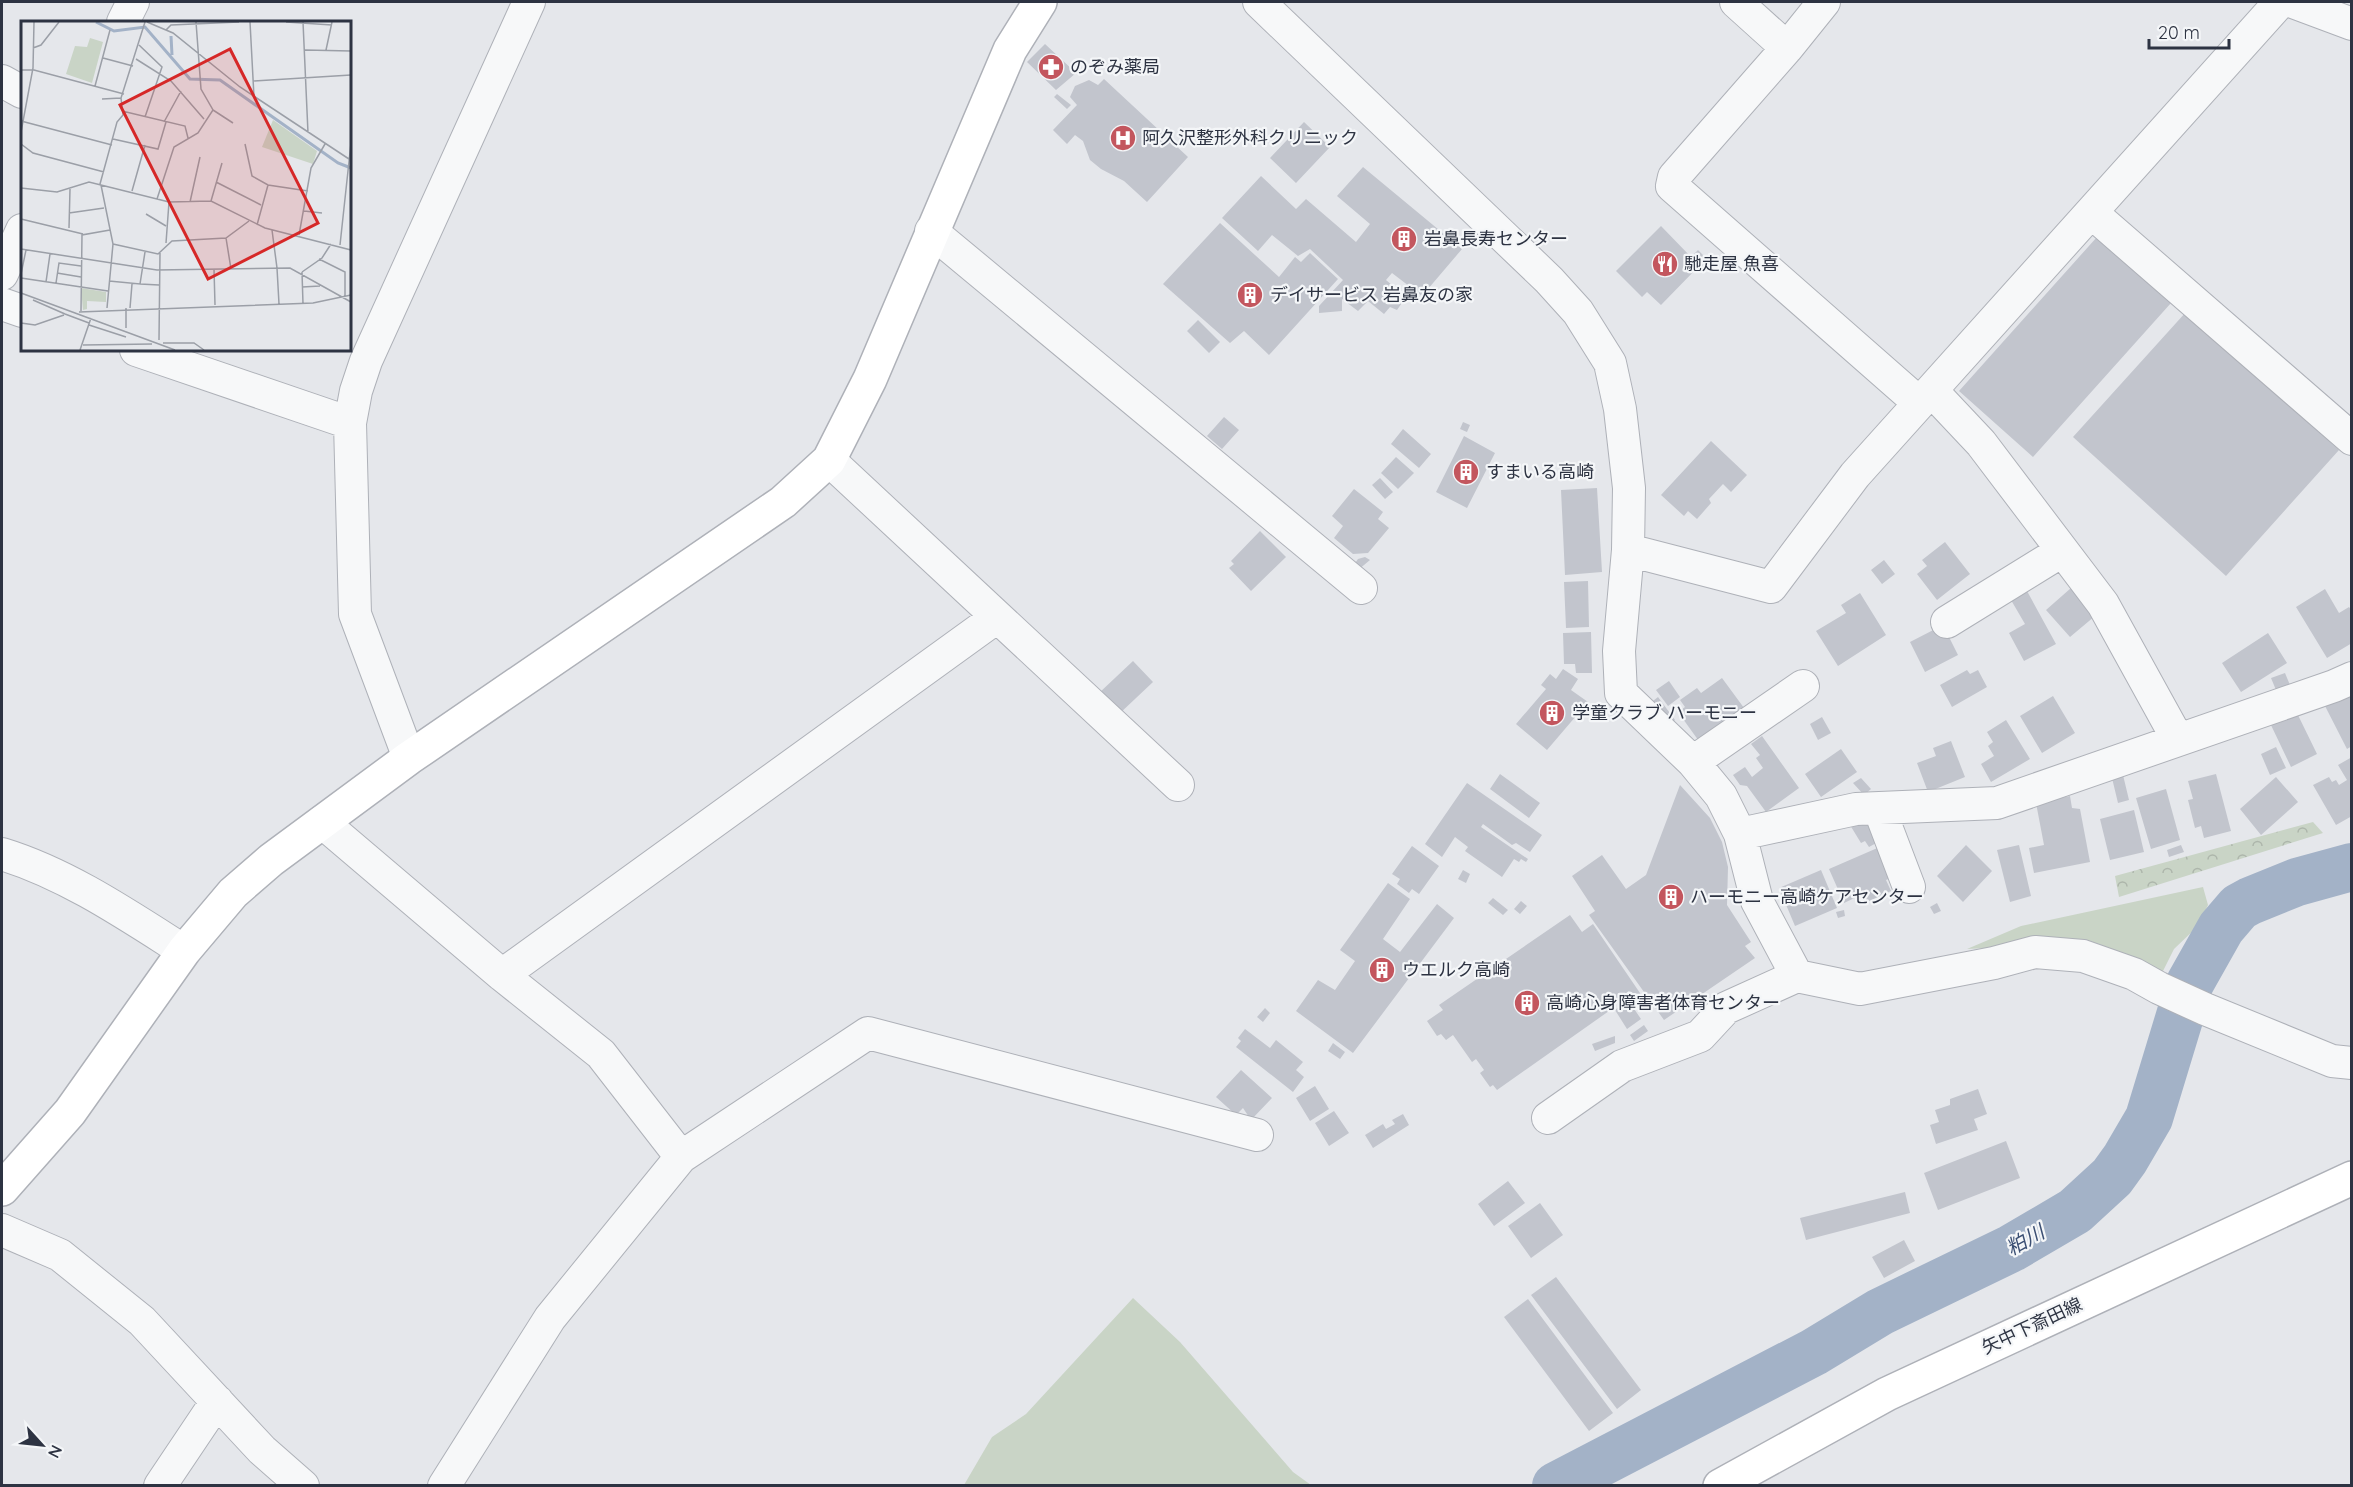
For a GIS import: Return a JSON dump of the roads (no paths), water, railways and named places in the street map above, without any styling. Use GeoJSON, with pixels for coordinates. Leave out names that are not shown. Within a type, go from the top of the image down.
{"type":"FeatureCollection","features":[{"type":"Feature","properties":{"kind":"street"},"geometry":{"type":"LineString","coordinates":[[124,21],[133,2]]}},
{"type":"Feature","properties":{"kind":"street"},"geometry":{"type":"LineString","coordinates":[[409,759],[355,614],[350,423],[356,391],[366,361],[529,2]]}},
{"type":"Feature","properties":{"kind":"street"},"geometry":{"type":"LineString","coordinates":[[2,1189],[70,1112],[184,951],[233,893],[271,860],[409,759],[783,502],[829,460],[870,379],[931,231],[1011,50],[1039,2]]}},
{"type":"Feature","properties":{"kind":"street"},"geometry":{"type":"LineString","coordinates":[[1259,2],[1549,280],[1578,312],[1610,363],[1620,409],[1629,488],[1628,550],[1619,651],[1621,693],[1693,762],[1721,796],[1740,834],[1757,901],[1797,976]]}},
{"type":"Feature","properties":{"kind":"street"},"geometry":{"type":"LineString","coordinates":[[1736,2],[1787,48]]}},
{"type":"Feature","properties":{"kind":"street"},"geometry":{"type":"LineString","coordinates":[[1824,2],[1787,48],[1674,177],[1672,186],[1981,443],[2103,604],[2178,740]]}},
{"type":"Feature","properties":{"kind":"street"},"geometry":{"type":"LineString","coordinates":[[1628,550],[1771,587],[1855,474],[2280,2]]}},
{"type":"Feature","properties":{"kind":"street"},"geometry":{"type":"LineString","coordinates":[[2293,2],[2352,24]]}},
{"type":"Feature","properties":{"kind":"street"},"geometry":{"type":"LineString","coordinates":[[2,81],[21,91]]}},
{"type":"Feature","properties":{"kind":"street"},"geometry":{"type":"LineString","coordinates":[[2092,213],[2352,439]]}},
{"type":"Feature","properties":{"kind":"street"},"geometry":{"type":"LineString","coordinates":[[931,231],[1361,588]]}},
{"type":"Feature","properties":{"kind":"street"},"geometry":{"type":"LineString","coordinates":[[2,274],[21,232]]}},
{"type":"Feature","properties":{"kind":"street"},"geometry":{"type":"LineString","coordinates":[[2,304],[21,311]]}},
{"type":"Feature","properties":{"kind":"street"},"geometry":{"type":"LineString","coordinates":[[139,351],[350,423]]}},
{"type":"Feature","properties":{"kind":"street"},"geometry":{"type":"LineString","coordinates":[[829,460],[1178,785]]}},
{"type":"Feature","properties":{"kind":"street"},"geometry":{"type":"LineString","coordinates":[[1947,622],[2062,550]]}},
{"type":"Feature","properties":{"kind":"street"},"geometry":{"type":"LineString","coordinates":[[502,975],[997,617]]}},
{"type":"Feature","properties":{"kind":"street"},"geometry":{"type":"LineString","coordinates":[[1740,834],[1856,809],[1997,803],[2352,678]]}},
{"type":"Feature","properties":{"kind":"street"},"geometry":{"type":"LineString","coordinates":[[1693,762],[1803,686]]}},
{"type":"Feature","properties":{"kind":"street"},"geometry":{"type":"LineString","coordinates":[[1879,808],[1909,887]]}},
{"type":"Feature","properties":{"kind":"street"},"geometry":{"type":"LineString","coordinates":[[322,822],[502,975],[601,1054],[681,1157]]}},
{"type":"Feature","properties":{"kind":"street"},"geometry":{"type":"LineString","coordinates":[[2,854],[26,861],[112,905],[184,951]]}},
{"type":"Feature","properties":{"kind":"street"},"geometry":{"type":"LineString","coordinates":[[1548,1118],[1622,1066],[1700,1036],[1726,1008],[1797,976],[1860,989],[1994,963],[2035,951],[2083,957],[2134,974],[2158,988],[2205,1009],[2332,1061],[2352,1063]]}},
{"type":"Feature","properties":{"kind":"street"},"geometry":{"type":"LineString","coordinates":[[444,1485],[550,1318],[681,1157],[868,1033],[1257,1135]]}},
{"type":"Feature","properties":{"kind":"street","name":"矢中下斎田線"},"geometry":{"type":"LineString","coordinates":[[1720,1485],[1887,1394],[2352,1178]]}},
{"type":"Feature","properties":{"kind":"street"},"geometry":{"type":"LineString","coordinates":[[2,1230],[60,1255],[142,1321],[262,1450],[303,1485]]}},
{"type":"Feature","properties":{"kind":"street"},"geometry":{"type":"LineString","coordinates":[[160,1485],[217,1401]]}},
{"type":"Feature","properties":{"kind":"waterway","name":"粕川"},"geometry":{"type":"LineString","coordinates":[[1556,1486],[1814,1352],[1880,1312],[2012,1248],[2075,1211],[2112,1177],[2149,1118],[2190,983],[2221,928],[2239,907],[2250,901],[2297,882],[2352,867]]}},
{"type":"Feature","properties":{"kind":"place","name":"のぞみ薬局"},"geometry":{"type":"Point","coordinates":[1051,67]}},
{"type":"Feature","properties":{"kind":"place","name":"阿久沢整形外科クリニック"},"geometry":{"type":"Point","coordinates":[1123,138]}},
{"type":"Feature","properties":{"kind":"place","name":"岩鼻長寿センター"},"geometry":{"type":"Point","coordinates":[1404,239]}},
{"type":"Feature","properties":{"kind":"place","name":"馳走屋 魚喜"},"geometry":{"type":"Point","coordinates":[1665,264]}},
{"type":"Feature","properties":{"kind":"place","name":"デイサービス 岩鼻友の家"},"geometry":{"type":"Point","coordinates":[1250,295]}},
{"type":"Feature","properties":{"kind":"place","name":"すまいる高崎"},"geometry":{"type":"Point","coordinates":[1466,472]}},
{"type":"Feature","properties":{"kind":"place","name":"学童クラブ ハーモニー"},"geometry":{"type":"Point","coordinates":[1552,713]}},
{"type":"Feature","properties":{"kind":"place","name":"ハーモニー高崎ケアセンター"},"geometry":{"type":"Point","coordinates":[1671,897]}},
{"type":"Feature","properties":{"kind":"place","name":"ウエルク高崎"},"geometry":{"type":"Point","coordinates":[1382,970]}},
{"type":"Feature","properties":{"kind":"place","name":"高崎心身障害者体育センター"},"geometry":{"type":"Point","coordinates":[1527,1003]}}]}
